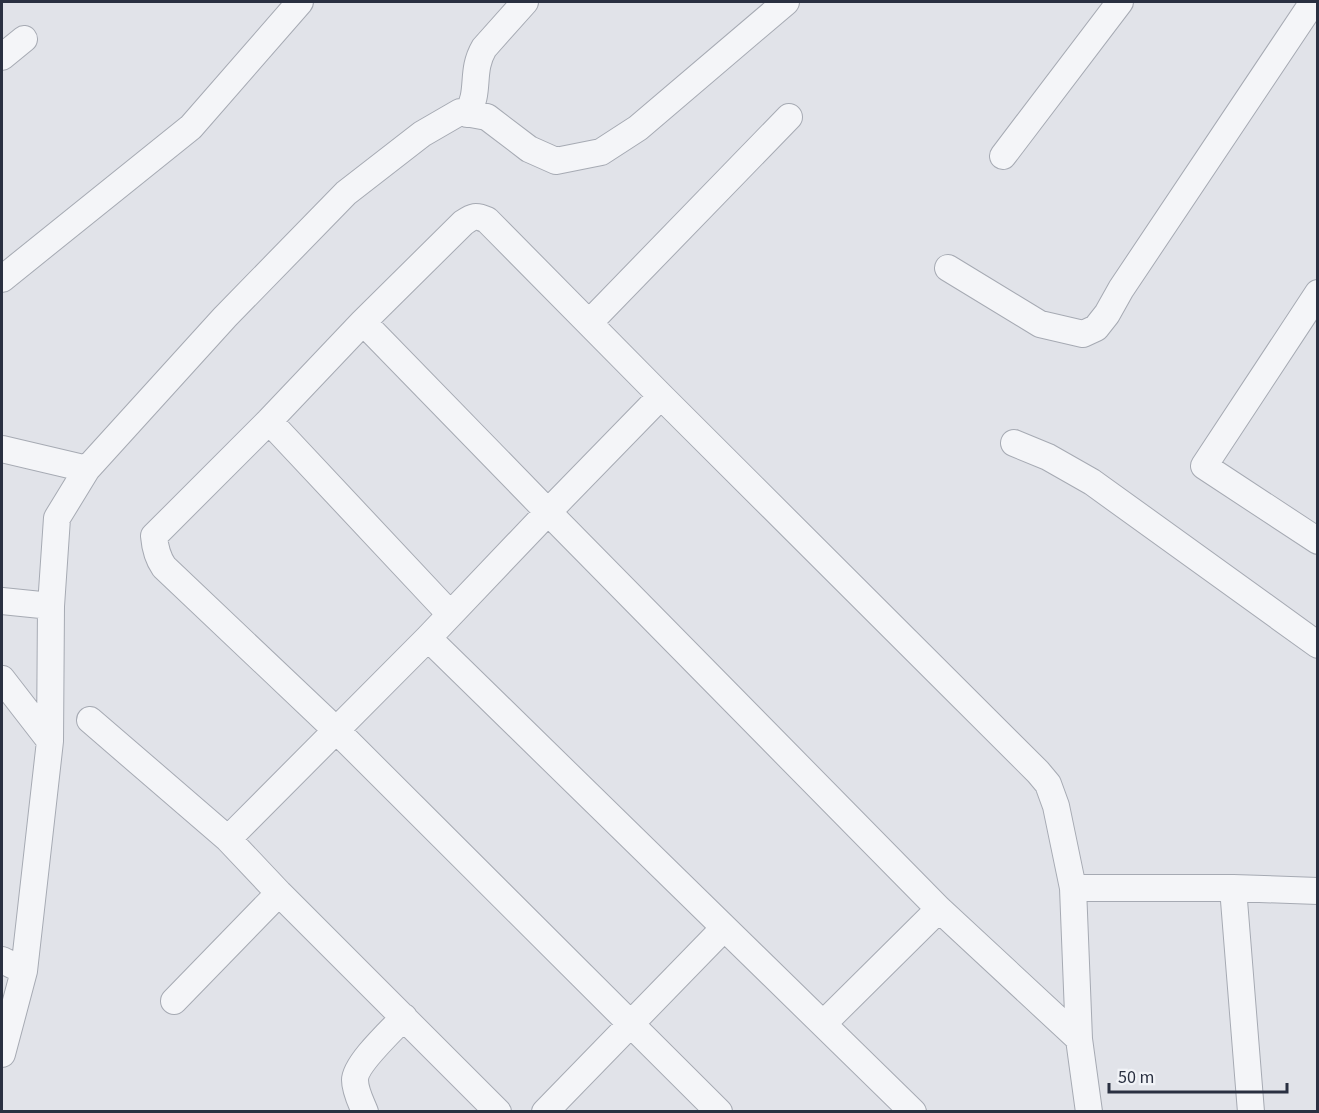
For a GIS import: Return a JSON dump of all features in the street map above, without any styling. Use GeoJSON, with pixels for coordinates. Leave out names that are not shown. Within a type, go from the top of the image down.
{"type":"FeatureCollection","features":[{"type":"Feature","properties":{"kind":"street"},"geometry":{"type":"LineString","coordinates":[[2,279],[191,127],[300,2]]}},
{"type":"Feature","properties":{"kind":"street"},"geometry":{"type":"LineString","coordinates":[[467,114],[473,104],[479,56],[525,2]]}},
{"type":"Feature","properties":{"kind":"street"},"geometry":{"type":"LineString","coordinates":[[2,1054],[13,966],[50,741],[51,606],[57,518],[87,469],[225,317],[346,193],[422,134],[460,112],[487,117],[529,149],[556,161],[601,152],[638,128],[786,2]]}},
{"type":"Feature","properties":{"kind":"street"},"geometry":{"type":"LineString","coordinates":[[1004,156],[1120,2]]}},
{"type":"Feature","properties":{"kind":"street"},"geometry":{"type":"LineString","coordinates":[[948,268],[1040,324],[1083,334],[1096,328],[1313,2]]}},
{"type":"Feature","properties":{"kind":"street"},"geometry":{"type":"LineString","coordinates":[[2,57],[24,39]]}},
{"type":"Feature","properties":{"kind":"street"},"geometry":{"type":"LineString","coordinates":[[590,322],[789,117]]}},
{"type":"Feature","properties":{"kind":"street"},"geometry":{"type":"LineString","coordinates":[[718,1112],[337,731],[164,567],[154,547],[154,536],[269,421],[363,322],[472,217],[488,220],[1048,784],[1056,806],[1073,888],[1079,1040],[1089,1112]]}},
{"type":"Feature","properties":{"kind":"street"},"geometry":{"type":"LineString","coordinates":[[1317,293],[1204,466],[1317,541]]}},
{"type":"Feature","properties":{"kind":"street"},"geometry":{"type":"LineString","coordinates":[[363,322],[939,909],[1079,1040]]}},
{"type":"Feature","properties":{"kind":"street"},"geometry":{"type":"LineString","coordinates":[[228,839],[428,638],[661,396]]}},
{"type":"Feature","properties":{"kind":"street"},"geometry":{"type":"LineString","coordinates":[[269,421],[450,614]]}},
{"type":"Feature","properties":{"kind":"street"},"geometry":{"type":"LineString","coordinates":[[1014,443],[1048,457],[1092,482],[1317,645]]}},
{"type":"Feature","properties":{"kind":"street"},"geometry":{"type":"LineString","coordinates":[[2,449],[87,469]]}},
{"type":"Feature","properties":{"kind":"street"},"geometry":{"type":"LineString","coordinates":[[2,601],[51,606]]}},
{"type":"Feature","properties":{"kind":"street"},"geometry":{"type":"LineString","coordinates":[[428,638],[913,1112]]}},
{"type":"Feature","properties":{"kind":"street"},"geometry":{"type":"LineString","coordinates":[[2,679],[50,741]]}},
{"type":"Feature","properties":{"kind":"street"},"geometry":{"type":"LineString","coordinates":[[90,720],[228,839],[498,1112]]}},
{"type":"Feature","properties":{"kind":"street"},"geometry":{"type":"LineString","coordinates":[[1073,888],[1233,888],[1317,891]]}},
{"type":"Feature","properties":{"kind":"street"},"geometry":{"type":"LineString","coordinates":[[1233,888],[1251,1112]]}},
{"type":"Feature","properties":{"kind":"street"},"geometry":{"type":"LineString","coordinates":[[174,1001],[279,893]]}},
{"type":"Feature","properties":{"kind":"street"},"geometry":{"type":"LineString","coordinates":[[823,1024],[939,909]]}},
{"type":"Feature","properties":{"kind":"street"},"geometry":{"type":"LineString","coordinates":[[545,1112],[724,928]]}},
{"type":"Feature","properties":{"kind":"street"},"geometry":{"type":"LineString","coordinates":[[365,1112],[354,1078],[358,1068],[404,1017]]}}]}
